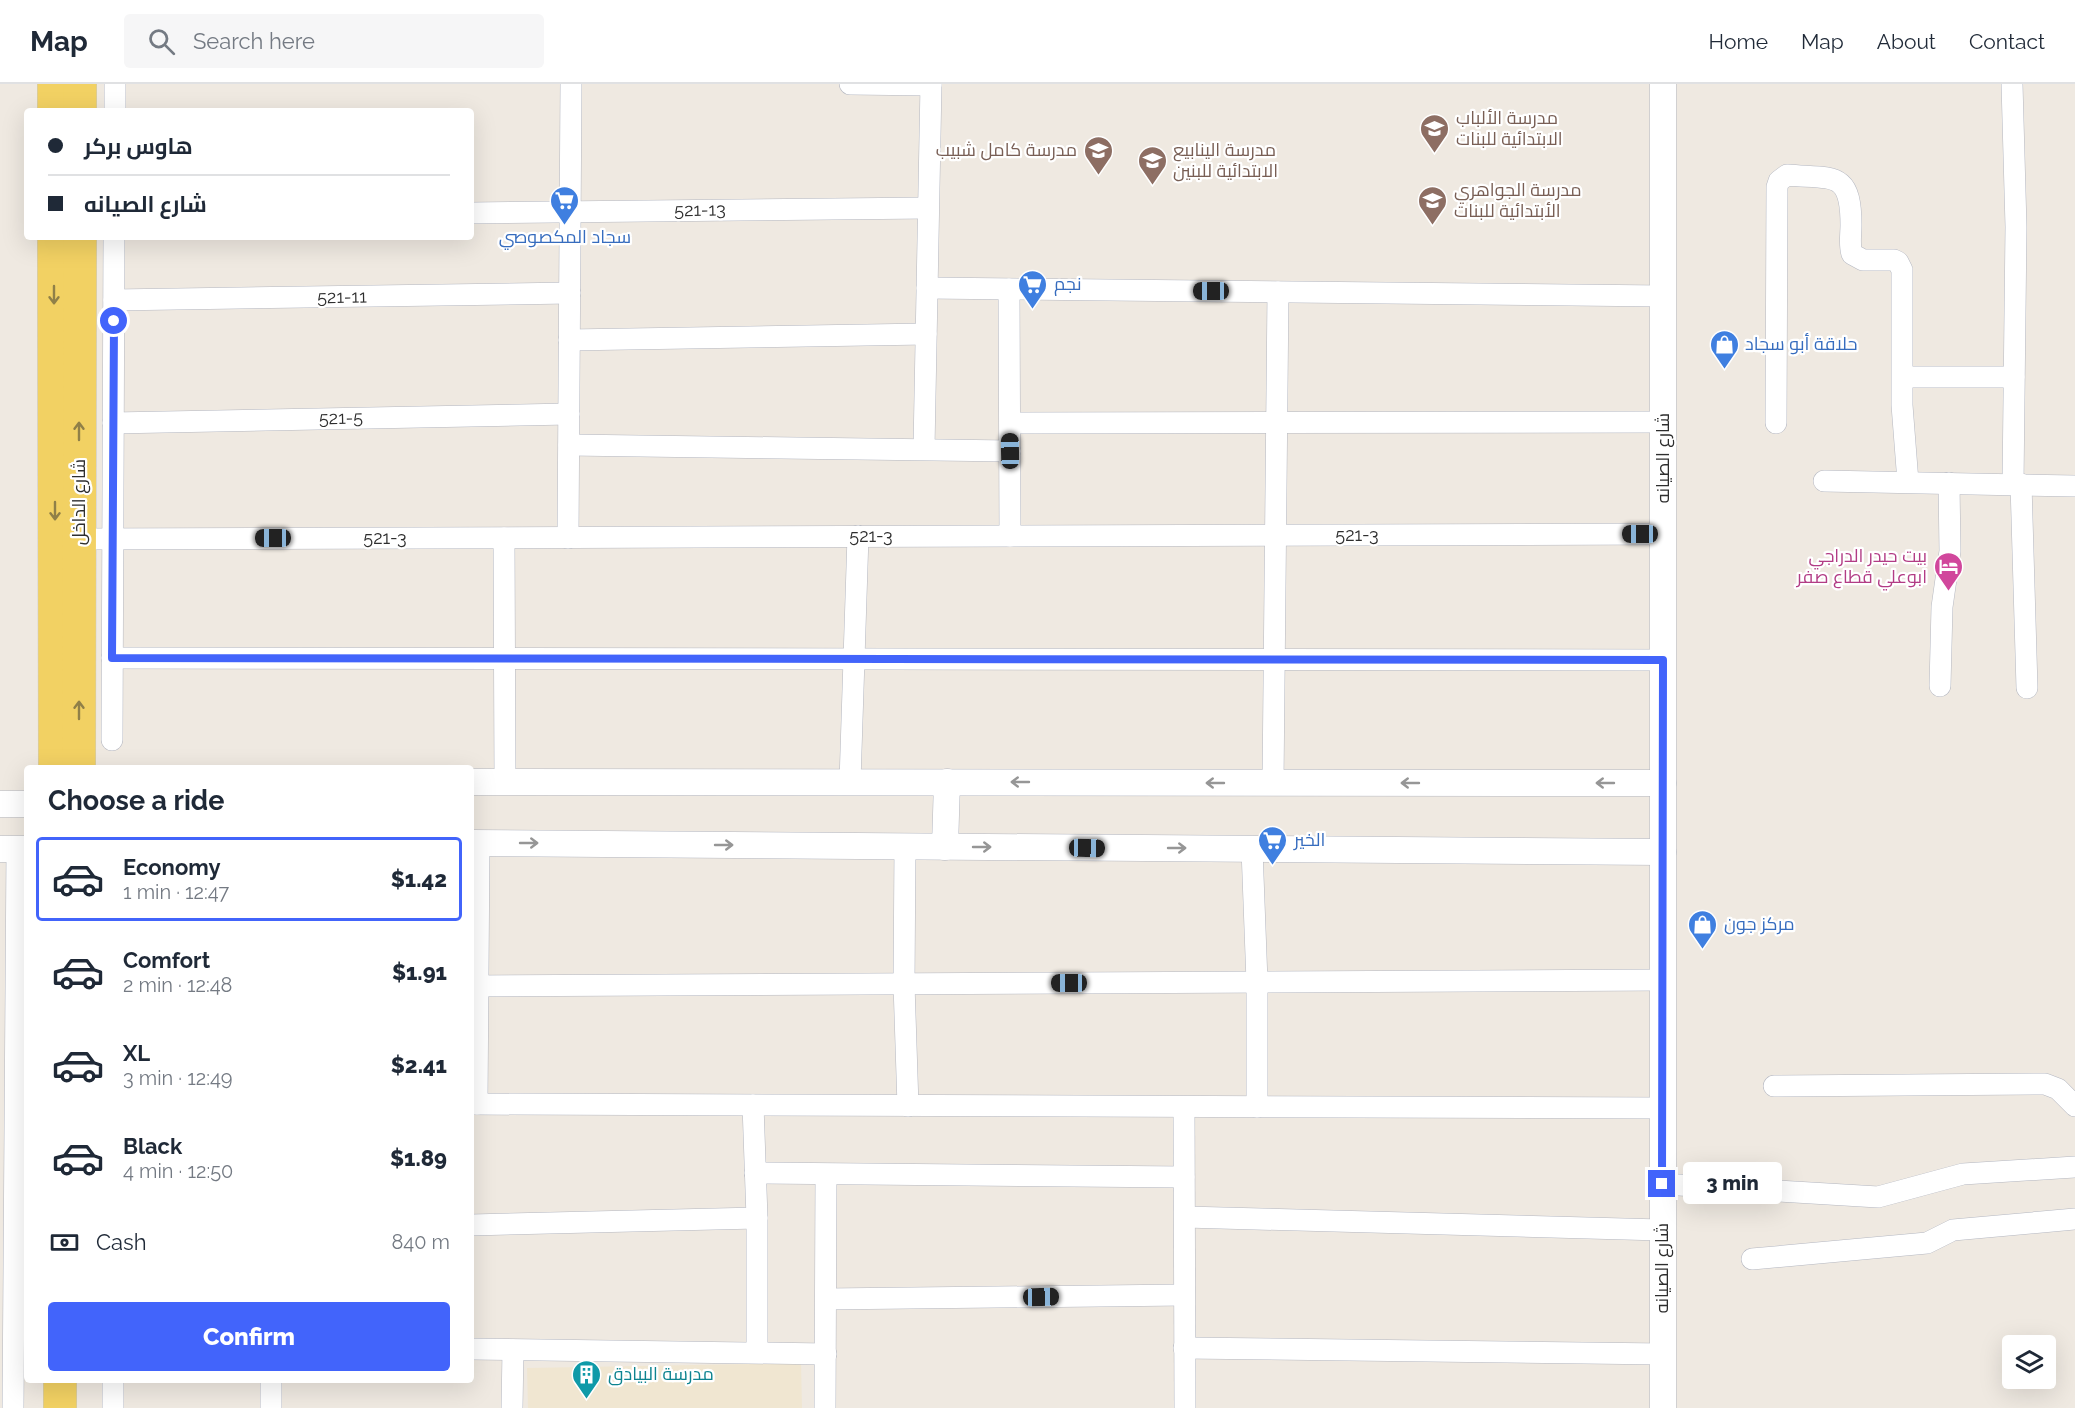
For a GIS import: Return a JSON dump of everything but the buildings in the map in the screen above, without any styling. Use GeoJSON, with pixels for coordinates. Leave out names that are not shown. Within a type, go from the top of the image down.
{"type":"FeatureCollection","features":[{"type":"Feature","properties":{"kind":"main road"},"geometry":{"type":"LineString","coordinates":[[54,84],[54,108]]}},
{"type":"Feature","properties":{"kind":"main road"},"geometry":{"type":"LineString","coordinates":[[80,84],[80,108]]}},
{"type":"Feature","properties":{"kind":"main road","name":"شارع الداخل"},"geometry":{"type":"LineString","coordinates":[[54,240],[55,765]]}},
{"type":"Feature","properties":{"kind":"main road","name":"شارع الداخل"},"geometry":{"type":"LineString","coordinates":[[79,765],[80,240]]}},
{"type":"Feature","properties":{"kind":"main road"},"geometry":{"type":"LineString","coordinates":[[60,1383],[60,1408]]}},
{"type":"Feature","properties":{"kind":"main road"},"geometry":{"type":"LineString","coordinates":[[82,1383],[82,1408]]}},
{"type":"Feature","properties":{"kind":"street"},"geometry":{"type":"LineString","coordinates":[[115,84],[115,108]]}},
{"type":"Feature","properties":{"kind":"street"},"geometry":{"type":"LineString","coordinates":[[568,538],[571,84]]}},
{"type":"Feature","properties":{"kind":"street"},"geometry":{"type":"LineString","coordinates":[[850,84],[931,84],[924,448]]}},
{"type":"Feature","properties":{"kind":"street","name":"شارع الصيانه"},"geometry":{"type":"LineString","coordinates":[[1663,84],[1661,1230],[1663,1408]]}},
{"type":"Feature","properties":{"kind":"street"},"geometry":{"type":"LineString","coordinates":[[2012,84],[2016,227],[2014,377],[2027,688]]}},
{"type":"Feature","properties":{"kind":"street"},"geometry":{"type":"LineString","coordinates":[[1776,423],[1777,187],[1779,181],[1787,175],[1834,179],[1840,183],[1851,199],[1852,254],[1863,260],[1894,260],[1901,266],[1908,482]]}},
{"type":"Feature","properties":{"kind":"street","name":"521-13"},"geometry":{"type":"LineString","coordinates":[[474,213],[928,208]]}},
{"type":"Feature","properties":{"kind":"street"},"geometry":{"type":"LineString","coordinates":[[112,740],[114,240]]}},
{"type":"Feature","properties":{"kind":"street"},"geometry":{"type":"LineString","coordinates":[[927,288],[1663,296]]}},
{"type":"Feature","properties":{"kind":"street"},"geometry":{"type":"LineString","coordinates":[[1009,289],[1010,536]]}},
{"type":"Feature","properties":{"kind":"street"},"geometry":{"type":"LineString","coordinates":[[1273,783],[1278,292]]}},
{"type":"Feature","properties":{"kind":"street","name":"521-11"},"geometry":{"type":"LineString","coordinates":[[114,300],[570,293]]}},
{"type":"Feature","properties":{"kind":"street"},"geometry":{"type":"LineString","coordinates":[[569,340],[926,334]]}},
{"type":"Feature","properties":{"kind":"street"},"geometry":{"type":"LineString","coordinates":[[1903,376],[2014,377]]}},
{"type":"Feature","properties":{"kind":"street","name":"521-5"},"geometry":{"type":"LineString","coordinates":[[113,423],[569,414]]}},
{"type":"Feature","properties":{"kind":"street"},"geometry":{"type":"LineString","coordinates":[[1010,423],[1663,422]]}},
{"type":"Feature","properties":{"kind":"street"},"geometry":{"type":"LineString","coordinates":[[568,445],[924,448],[1010,451]]}},
{"type":"Feature","properties":{"kind":"street"},"geometry":{"type":"LineString","coordinates":[[1824,481],[2075,486]]}},
{"type":"Feature","properties":{"kind":"street"},"geometry":{"type":"LineString","coordinates":[[1940,686],[1942,607],[1950,551],[1948,483]]}},
{"type":"Feature","properties":{"kind":"street","name":"521-3"},"geometry":{"type":"LineString","coordinates":[[79,539],[1663,534]]}},
{"type":"Feature","properties":{"kind":"street"},"geometry":{"type":"LineString","coordinates":[[850,782],[858,536]]}},
{"type":"Feature","properties":{"kind":"street"},"geometry":{"type":"LineString","coordinates":[[504,538],[505,782]]}},
{"type":"Feature","properties":{"kind":"street"},"geometry":{"type":"LineString","coordinates":[[112,658],[1663,660]]}},
{"type":"Feature","properties":{"kind":"street"},"geometry":{"type":"LineString","coordinates":[[474,782],[1663,783]]}},
{"type":"Feature","properties":{"kind":"street"},"geometry":{"type":"LineString","coordinates":[[945,847],[947,782]]}},
{"type":"Feature","properties":{"kind":"street"},"geometry":{"type":"LineString","coordinates":[[0,804],[24,804]]}},
{"type":"Feature","properties":{"kind":"street"},"geometry":{"type":"LineString","coordinates":[[1663,852],[475,843],[474,986],[474,1104],[1663,1108]]}},
{"type":"Feature","properties":{"kind":"street"},"geometry":{"type":"LineString","coordinates":[[905,846],[904,984],[908,1106]]}},
{"type":"Feature","properties":{"kind":"street"},"geometry":{"type":"LineString","coordinates":[[9,1405],[7,1215],[14,1122],[8,1038],[8,947],[15,849]]}},
{"type":"Feature","properties":{"kind":"street"},"geometry":{"type":"LineString","coordinates":[[1252,849],[1257,982],[1257,1107]]}},
{"type":"Feature","properties":{"kind":"street"},"geometry":{"type":"LineString","coordinates":[[474,986],[1663,980]]}},
{"type":"Feature","properties":{"kind":"street"},"geometry":{"type":"LineString","coordinates":[[1774,1086],[2045,1084],[2058,1089],[2075,1106]]}},
{"type":"Feature","properties":{"kind":"street"},"geometry":{"type":"LineString","coordinates":[[753,1105],[757,1218],[756,1351]]}},
{"type":"Feature","properties":{"kind":"street"},"geometry":{"type":"LineString","coordinates":[[1184,1107],[1185,1408]]}},
{"type":"Feature","properties":{"kind":"street"},"geometry":{"type":"LineString","coordinates":[[1662,1184],[1878,1197],[1963,1174],[2075,1167]]}},
{"type":"Feature","properties":{"kind":"street"},"geometry":{"type":"LineString","coordinates":[[755,1173],[826,1176],[1184,1177]]}},
{"type":"Feature","properties":{"kind":"street"},"geometry":{"type":"LineString","coordinates":[[825,1408],[826,1176]]}},
{"type":"Feature","properties":{"kind":"street"},"geometry":{"type":"LineString","coordinates":[[1185,1217],[1661,1230]]}},
{"type":"Feature","properties":{"kind":"street"},"geometry":{"type":"LineString","coordinates":[[474,1225],[757,1218]]}},
{"type":"Feature","properties":{"kind":"street"},"geometry":{"type":"LineString","coordinates":[[1752,1260],[1928,1243],[1953,1230],[2075,1219]]}},
{"type":"Feature","properties":{"kind":"street"},"geometry":{"type":"LineString","coordinates":[[826,1299],[1184,1295]]}},
{"type":"Feature","properties":{"kind":"street"},"geometry":{"type":"LineString","coordinates":[[1184,1348],[1663,1354]]}},
{"type":"Feature","properties":{"kind":"street"},"geometry":{"type":"LineString","coordinates":[[474,1349],[756,1351],[825,1354]]}},
{"type":"Feature","properties":{"kind":"street"},"geometry":{"type":"LineString","coordinates":[[512,1408],[513,1350]]}},
{"type":"Feature","properties":{"kind":"street"},"geometry":{"type":"LineString","coordinates":[[113,1383],[113,1408]]}},
{"type":"Feature","properties":{"kind":"street"},"geometry":{"type":"LineString","coordinates":[[271,1383],[271,1408]]}},
{"type":"Feature","properties":{"kind":"shaded area"},"geometry":{"type":"Polygon","coordinates":[[[801,1363],[802,1408],[528,1408],[527,1368],[801,1363]]]}},
{"type":"Feature","properties":{"kind":"place","name":"مدرسة الألباب الابتدائية للبنات"},"geometry":{"type":"Point","coordinates":[1435,154]}},
{"type":"Feature","properties":{"kind":"place","name":"مدرسة كامل شبيب"},"geometry":{"type":"Point","coordinates":[1098,176]}},
{"type":"Feature","properties":{"kind":"place","name":"مدرسة الينابيع الابتدائية للبنين"},"geometry":{"type":"Point","coordinates":[1152,186]}},
{"type":"Feature","properties":{"kind":"place","name":"سجاد المكصوصي"},"geometry":{"type":"Point","coordinates":[565,226]}},
{"type":"Feature","properties":{"kind":"place","name":"مدرسة الجواهري الأبتدائية للبنات"},"geometry":{"type":"Point","coordinates":[1433,226]}},
{"type":"Feature","properties":{"kind":"place","name":"نجم"},"geometry":{"type":"Point","coordinates":[1033,310]}},
{"type":"Feature","properties":{"kind":"place","name":"حلاقة أبو سجاد"},"geometry":{"type":"Point","coordinates":[1724,370]}},
{"type":"Feature","properties":{"kind":"place","name":"بيت حيدر الدراجي ابوعلي قطاع صفر"},"geometry":{"type":"Point","coordinates":[1948,592]}},
{"type":"Feature","properties":{"kind":"place","name":"الخير"},"geometry":{"type":"Point","coordinates":[1273,866]}},
{"type":"Feature","properties":{"kind":"place","name":"مركز جون"},"geometry":{"type":"Point","coordinates":[1703,950]}},
{"type":"Feature","properties":{"kind":"place","name":"مدرسة البيادق"},"geometry":{"type":"Point","coordinates":[587,1400]}},
{"type":"Feature","properties":{"kind":"route"},"geometry":{"type":"LineString","coordinates":[[114,321],[112,658],[1663,660],[1662,1184]]}}]}
